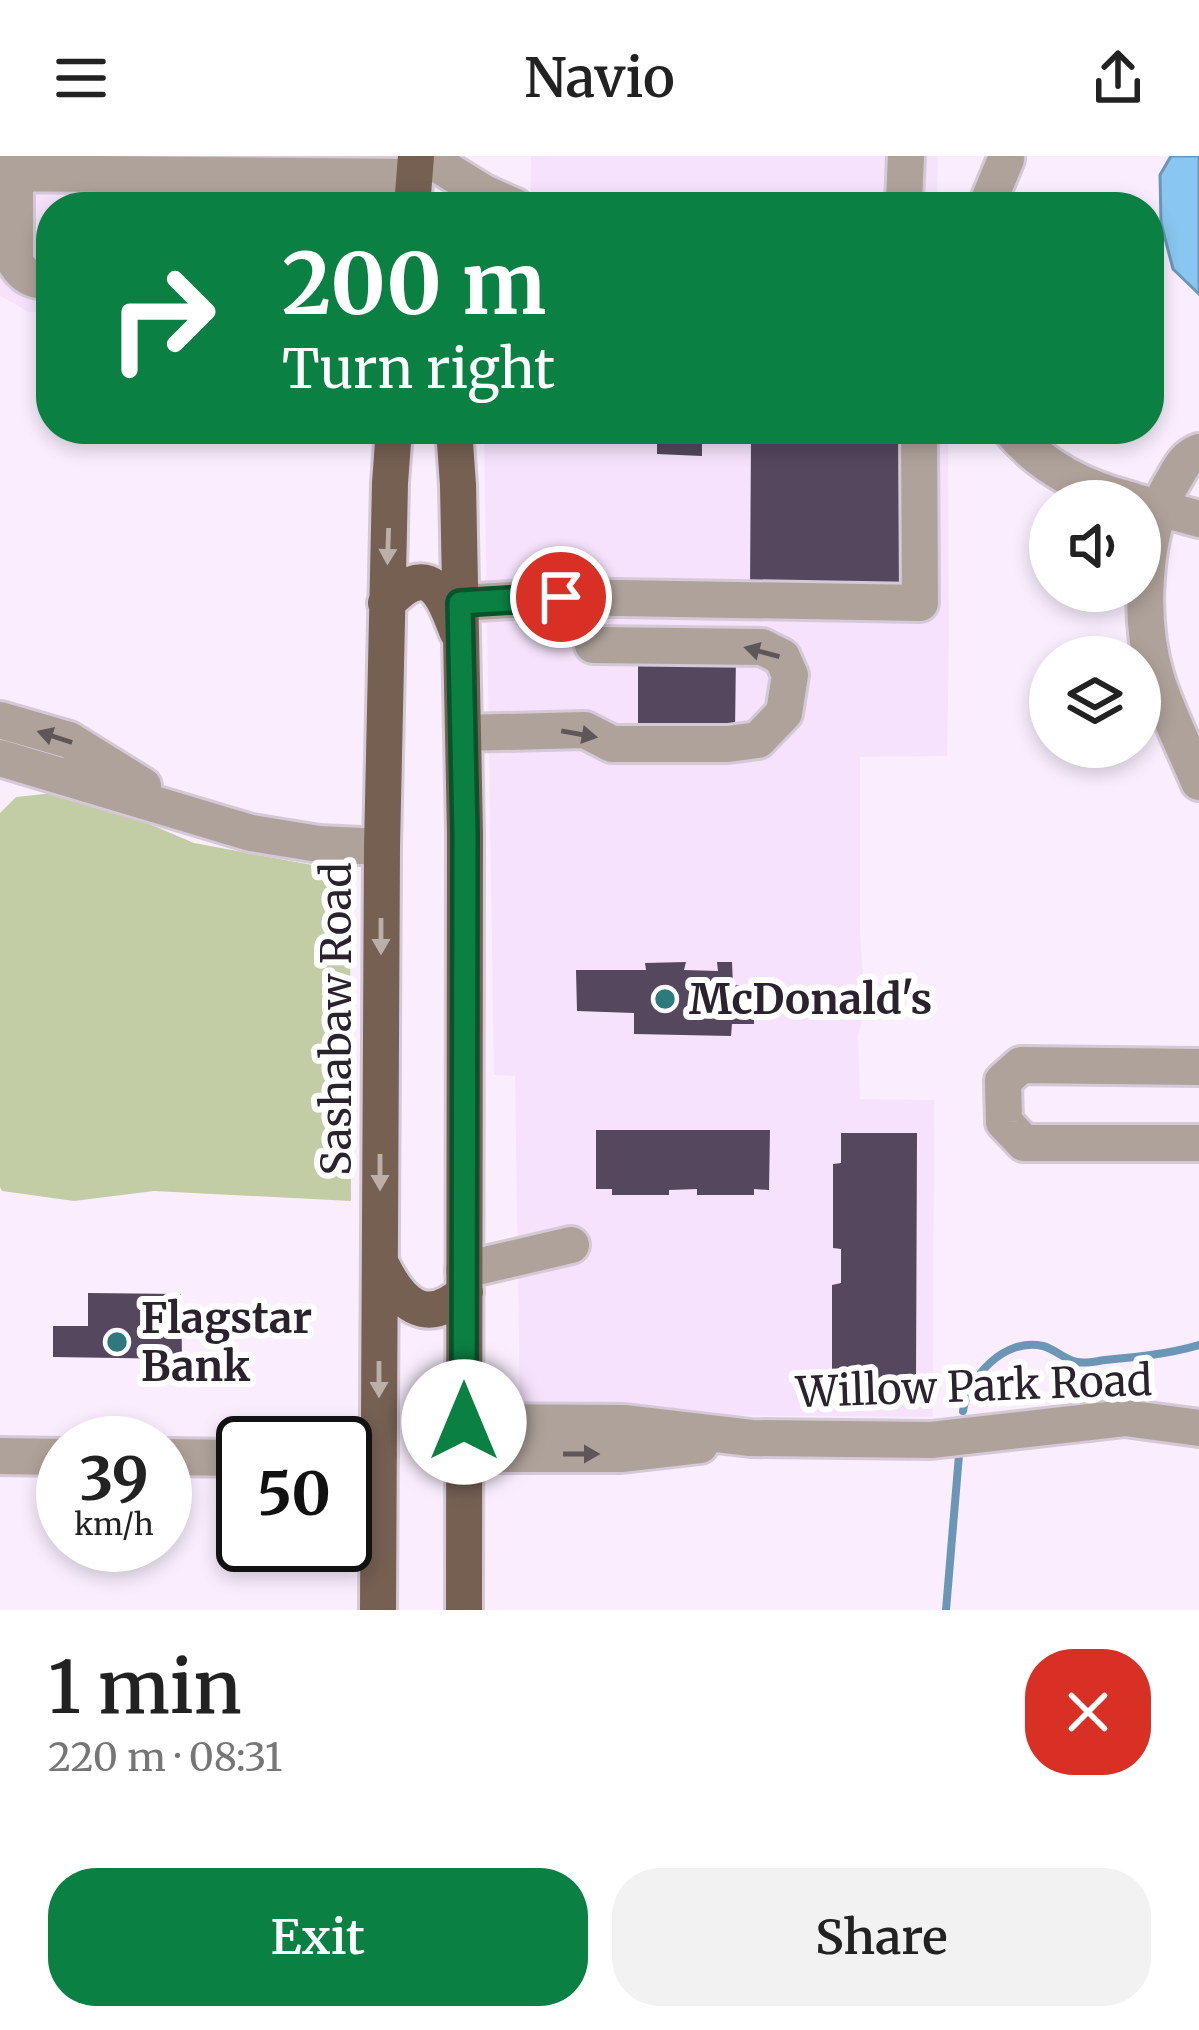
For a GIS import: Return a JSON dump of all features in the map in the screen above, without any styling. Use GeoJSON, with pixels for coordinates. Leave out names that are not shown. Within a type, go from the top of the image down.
{"type":"FeatureCollection","features":[{"type":"Feature","properties":{"kind":"main road","name":"Sashabaw Road"},"geometry":{"type":"LineString","coordinates":[[366,1416],[380,1262],[382,847],[393,444]]}},
{"type":"Feature","properties":{"kind":"main road"},"geometry":{"type":"LineString","coordinates":[[455,444],[463,733],[464,1610]]}},
{"type":"Feature","properties":{"kind":"main road"},"geometry":{"type":"LineString","coordinates":[[386,603],[413,583],[430,585],[446,602],[461,642]]}},
{"type":"Feature","properties":{"kind":"main road"},"geometry":{"type":"LineString","coordinates":[[380,1262],[398,1293],[413,1306],[442,1308],[465,1281]]}},
{"type":"Feature","properties":{"kind":"main road","name":"Sashabaw Road"},"geometry":{"type":"LineString","coordinates":[[372,1552],[378,1610]]}},
{"type":"Feature","properties":{"kind":"street"},"geometry":{"type":"LineString","coordinates":[[904,192],[906,156]]}},
{"type":"Feature","properties":{"kind":"street"},"geometry":{"type":"LineString","coordinates":[[993,192],[1008,157]]}},
{"type":"Feature","properties":{"kind":"street"},"geometry":{"type":"LineString","coordinates":[[6,172],[270,191],[422,172],[481,192]]}},
{"type":"Feature","properties":{"kind":"street"},"geometry":{"type":"LineString","coordinates":[[6,172],[0,250],[5,278],[36,293]]}},
{"type":"Feature","properties":{"kind":"street"},"geometry":{"type":"LineString","coordinates":[[6,172],[15,262],[36,281]]}},
{"type":"Feature","properties":{"kind":"street"},"geometry":{"type":"LineString","coordinates":[[460,603],[561,597],[920,603],[919,444]]}},
{"type":"Feature","properties":{"kind":"street"},"geometry":{"type":"LineString","coordinates":[[1026,444],[1074,480]]}},
{"type":"Feature","properties":{"kind":"street"},"geometry":{"type":"LineString","coordinates":[[1161,485],[1187,457],[1199,452]]}},
{"type":"Feature","properties":{"kind":"street"},"geometry":{"type":"LineString","coordinates":[[1161,509],[1199,519]]}},
{"type":"Feature","properties":{"kind":"street"},"geometry":{"type":"LineString","coordinates":[[1147,612],[1148,645],[1157,681],[1199,782]]}},
{"type":"Feature","properties":{"kind":"street"},"geometry":{"type":"LineString","coordinates":[[463,733],[585,730],[612,745],[728,744],[758,740],[784,712],[790,675],[787,663],[762,647],[592,645]]}},
{"type":"Feature","properties":{"kind":"street"},"geometry":{"type":"LineString","coordinates":[[0,720],[69,740],[176,808]]}},
{"type":"Feature","properties":{"kind":"street"},"geometry":{"type":"LineString","coordinates":[[0,758],[251,833],[319,844],[382,847]]}},
{"type":"Feature","properties":{"kind":"street"},"geometry":{"type":"LineString","coordinates":[[1199,1067],[1021,1065],[1003,1082],[1004,1122],[1024,1143],[1199,1143]]}},
{"type":"Feature","properties":{"kind":"street"},"geometry":{"type":"LineString","coordinates":[[465,1281],[571,1245]]}},
{"type":"Feature","properties":{"kind":"street","name":"Willow Park Road"},"geometry":{"type":"LineString","coordinates":[[464,1438],[621,1454],[752,1438],[931,1440],[1125,1418],[1199,1429]]}},
{"type":"Feature","properties":{"kind":"street"},"geometry":{"type":"LineString","coordinates":[[0,1456],[36,1457]]}},
{"type":"Feature","properties":{"kind":"shaded area"},"geometry":{"type":"Polygon","coordinates":[[[0,156],[364,156],[348,192],[36,192],[36,312],[0,296],[0,156]]]}},
{"type":"Feature","properties":{"kind":"shaded area"},"geometry":{"type":"Polygon","coordinates":[[[531,156],[938,156],[937,192],[530,192],[531,156]]]}},
{"type":"Feature","properties":{"kind":"shaded area"},"geometry":{"type":"Polygon","coordinates":[[[484,444],[948,444],[947,756],[860,757],[865,1009],[858,1036],[860,1099],[934,1100],[933,1417],[520,1410],[515,1076],[494,1075],[484,444]]]}},
{"type":"Feature","properties":{"kind":"green space"},"geometry":{"type":"Polygon","coordinates":[[[72,791],[194,843],[350,872],[351,1201],[154,1191],[74,1201],[2,1191],[0,813],[16,797],[72,791]]]}},
{"type":"Feature","properties":{"kind":"water"},"geometry":{"type":"Polygon","coordinates":[[[1171,156],[1199,156],[1199,294],[1173,269],[1164,234],[1160,175],[1171,156]]]}},
{"type":"Feature","properties":{"kind":"building"},"geometry":{"type":"Polygon","coordinates":[[[657,444],[702,444],[702,456],[657,454],[657,444]]]}},
{"type":"Feature","properties":{"kind":"building"},"geometry":{"type":"Polygon","coordinates":[[[751,444],[902,444],[901,590],[750,589],[751,444]]]}},
{"type":"Feature","properties":{"kind":"building"},"geometry":{"type":"Polygon","coordinates":[[[638,652],[736,652],[735,732],[638,733],[638,652]]]}},
{"type":"Feature","properties":{"kind":"building","name":"McDonald's"},"geometry":{"type":"Polygon","coordinates":[[[686,962],[684,970],[718,971],[717,962],[732,962],[733,985],[754,986],[754,1024],[732,1024],[731,1036],[634,1034],[634,1013],[577,1011],[576,970],[646,970],[645,963],[686,962]]]}},
{"type":"Feature","properties":{"kind":"building"},"geometry":{"type":"Polygon","coordinates":[[[596,1130],[770,1130],[769,1190],[754,1189],[754,1195],[697,1195],[697,1189],[669,1190],[669,1195],[612,1195],[612,1189],[596,1189],[596,1130]]]}},
{"type":"Feature","properties":{"kind":"building"},"geometry":{"type":"Polygon","coordinates":[[[841,1133],[917,1133],[916,1386],[841,1385],[841,1370],[832,1369],[832,1285],[841,1283],[841,1249],[833,1248],[833,1164],[841,1163],[841,1133]]]}},
{"type":"Feature","properties":{"kind":"building","name":"Flagstar Bank"},"geometry":{"type":"Polygon","coordinates":[[[88,1293],[181,1294],[182,1359],[53,1357],[53,1326],[88,1326],[88,1293]]]}},
{"type":"Feature","properties":{"kind":"waterway"},"geometry":{"type":"LineString","coordinates":[[963,1411],[980,1373],[1015,1348],[1043,1346],[1084,1363],[1199,1345]]}},
{"type":"Feature","properties":{"kind":"waterway"},"geometry":{"type":"LineString","coordinates":[[946,1610],[959,1455]]}},
{"type":"Feature","properties":{"kind":"place","name":"McDonald's"},"geometry":{"type":"Point","coordinates":[665,999]}},
{"type":"Feature","properties":{"kind":"place","name":"Flagstar Bank"},"geometry":{"type":"Point","coordinates":[117,1342]}},
{"type":"Feature","properties":{"kind":"route"},"geometry":{"type":"LineString","coordinates":[[464,1422],[465,834],[460,603],[561,597]]}}]}
